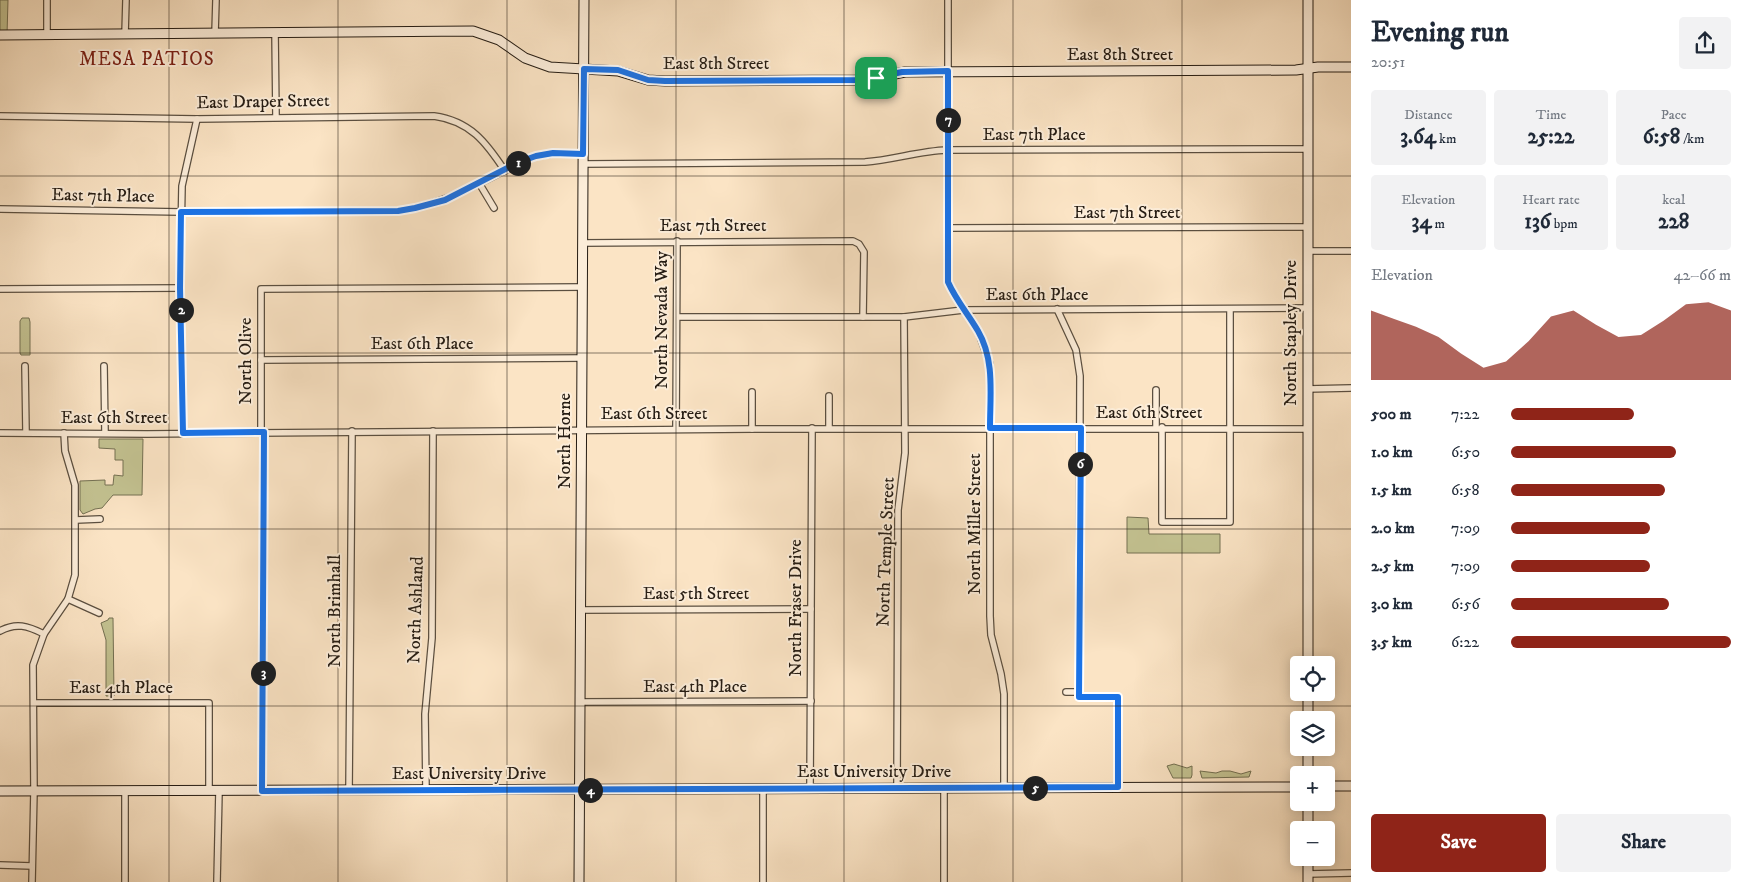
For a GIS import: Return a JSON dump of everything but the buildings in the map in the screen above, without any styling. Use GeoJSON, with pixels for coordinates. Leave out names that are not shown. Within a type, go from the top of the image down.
{"type":"FeatureCollection","features":[{"type":"Feature","properties":{"kind":"street"},"geometry":{"type":"LineString","coordinates":[[47,0],[47,35]]}},
{"type":"Feature","properties":{"kind":"street"},"geometry":{"type":"LineString","coordinates":[[125,34],[126,0]]}},
{"type":"Feature","properties":{"kind":"street"},"geometry":{"type":"LineString","coordinates":[[215,33],[216,0]]}},
{"type":"Feature","properties":{"kind":"street","name":"North Horne"},"geometry":{"type":"LineString","coordinates":[[579,882],[584,0]]}},
{"type":"Feature","properties":{"kind":"street","name":"North Miller Street"},"geometry":{"type":"LineString","coordinates":[[948,0],[948,282],[978,331],[990,364],[990,616],[991,635],[1004,694],[1004,788]]}},
{"type":"Feature","properties":{"kind":"street","name":"North Stapley Drive"},"geometry":{"type":"LineString","coordinates":[[1308,0],[1308,656]]}},
{"type":"Feature","properties":{"kind":"street","name":"East 8th Street"},"geometry":{"type":"LineString","coordinates":[[0,35],[473,31],[499,40],[518,54],[537,64],[562,69],[618,70],[648,80],[665,81],[864,80],[902,72],[948,71],[1307,69],[1351,67]]}},
{"type":"Feature","properties":{"kind":"street"},"geometry":{"type":"LineString","coordinates":[[275,32],[276,117]]}},
{"type":"Feature","properties":{"kind":"street","name":"East Draper Street"},"geometry":{"type":"LineString","coordinates":[[0,116],[197,119],[422,115],[447,118],[458,122],[480,137],[505,170]]}},
{"type":"Feature","properties":{"kind":"street"},"geometry":{"type":"LineString","coordinates":[[183,433],[180,288],[181,212],[183,179],[197,119]]}},
{"type":"Feature","properties":{"kind":"street","name":"East 7th Place"},"geometry":{"type":"LineString","coordinates":[[583,164],[865,162],[897,158],[926,151],[947,150],[1307,149]]}},
{"type":"Feature","properties":{"kind":"street","name":"East 7th Place"},"geometry":{"type":"LineString","coordinates":[[0,209],[181,212],[398,211],[422,207],[445,200],[519,162],[536,156],[553,153],[583,154]]}},
{"type":"Feature","properties":{"kind":"street"},"geometry":{"type":"LineString","coordinates":[[479,183],[494,208]]}},
{"type":"Feature","properties":{"kind":"street","name":"East 7th Street"},"geometry":{"type":"LineString","coordinates":[[947,228],[1307,227]]}},
{"type":"Feature","properties":{"kind":"street","name":"East 7th Street"},"geometry":{"type":"LineString","coordinates":[[582,243],[677,241],[857,242],[864,252],[863,317]]}},
{"type":"Feature","properties":{"kind":"street","name":"North Nevada Way"},"geometry":{"type":"LineString","coordinates":[[676,429],[677,241]]}},
{"type":"Feature","properties":{"kind":"street"},"geometry":{"type":"LineString","coordinates":[[1307,250],[1351,251]]}},
{"type":"Feature","properties":{"kind":"street","name":"North Olive"},"geometry":{"type":"LineString","coordinates":[[262,791],[263,433],[261,289],[582,287]]}},
{"type":"Feature","properties":{"kind":"street"},"geometry":{"type":"LineString","coordinates":[[0,289],[180,288]]}},
{"type":"Feature","properties":{"kind":"street","name":"East 6th Place"},"geometry":{"type":"LineString","coordinates":[[677,317],[904,317],[964,310],[1307,308]]}},
{"type":"Feature","properties":{"kind":"street"},"geometry":{"type":"LineString","coordinates":[[1058,309],[1076,350],[1079,363],[1081,428],[1079,697],[1118,697],[1118,787]]}},
{"type":"Feature","properties":{"kind":"street"},"geometry":{"type":"LineString","coordinates":[[1156,390],[1162,522],[1230,522],[1230,309]]}},
{"type":"Feature","properties":{"kind":"street","name":"North Temple Street"},"geometry":{"type":"LineString","coordinates":[[897,789],[898,510],[905,453],[904,317]]}},
{"type":"Feature","properties":{"kind":"street","name":"East 6th Place"},"geometry":{"type":"LineString","coordinates":[[261,360],[582,358]]}},
{"type":"Feature","properties":{"kind":"street"},"geometry":{"type":"LineString","coordinates":[[25,366],[26,432]]}},
{"type":"Feature","properties":{"kind":"street"},"geometry":{"type":"LineString","coordinates":[[104,366],[105,433]]}},
{"type":"Feature","properties":{"kind":"street"},"geometry":{"type":"LineString","coordinates":[[1307,389],[1351,388]]}},
{"type":"Feature","properties":{"kind":"street"},"geometry":{"type":"LineString","coordinates":[[752,392],[752,428]]}},
{"type":"Feature","properties":{"kind":"street"},"geometry":{"type":"LineString","coordinates":[[829,428],[830,396]]}},
{"type":"Feature","properties":{"kind":"street","name":"East 6th Street"},"geometry":{"type":"LineString","coordinates":[[0,433],[263,433],[752,428],[1159,427],[1307,429]]}},
{"type":"Feature","properties":{"kind":"street","name":"North Fraser Drive"},"geometry":{"type":"LineString","coordinates":[[810,789],[812,428]]}},
{"type":"Feature","properties":{"kind":"street","name":"North Brimhall"},"geometry":{"type":"LineString","coordinates":[[349,791],[352,431]]}},
{"type":"Feature","properties":{"kind":"street","name":"North Ashland"},"geometry":{"type":"LineString","coordinates":[[426,790],[425,714],[432,638],[434,431]]}},
{"type":"Feature","properties":{"kind":"street"},"geometry":{"type":"LineString","coordinates":[[32,882],[34,791],[33,665],[44,634],[68,599],[75,576],[75,485],[65,451],[64,433]]}},
{"type":"Feature","properties":{"kind":"street"},"geometry":{"type":"LineString","coordinates":[[76,520],[100,519]]}},
{"type":"Feature","properties":{"kind":"street"},"geometry":{"type":"LineString","coordinates":[[68,599],[99,614]]}},
{"type":"Feature","properties":{"kind":"street","name":"East 5th Street"},"geometry":{"type":"LineString","coordinates":[[581,610],[811,609]]}},
{"type":"Feature","properties":{"kind":"street"},"geometry":{"type":"LineString","coordinates":[[0,631],[9,626],[20,625],[44,634]]}},
{"type":"Feature","properties":{"kind":"street"},"geometry":{"type":"LineString","coordinates":[[1066,692],[1079,692]]}},
{"type":"Feature","properties":{"kind":"street","name":"East 4th Place"},"geometry":{"type":"LineString","coordinates":[[579,702],[811,702]]}},
{"type":"Feature","properties":{"kind":"street","name":"East 4th Place"},"geometry":{"type":"LineString","coordinates":[[34,703],[209,703],[214,791]]}},
{"type":"Feature","properties":{"kind":"street"},"geometry":{"type":"LineString","coordinates":[[1335,786],[1351,786]]}},
{"type":"Feature","properties":{"kind":"street","name":"East University Drive"},"geometry":{"type":"LineString","coordinates":[[0,791],[1290,787]]}},
{"type":"Feature","properties":{"kind":"street"},"geometry":{"type":"LineString","coordinates":[[763,788],[763,882]]}},
{"type":"Feature","properties":{"kind":"street"},"geometry":{"type":"LineString","coordinates":[[944,789],[944,882]]}},
{"type":"Feature","properties":{"kind":"street"},"geometry":{"type":"LineString","coordinates":[[214,791],[217,882]]}},
{"type":"Feature","properties":{"kind":"street"},"geometry":{"type":"LineString","coordinates":[[125,792],[125,882]]}},
{"type":"Feature","properties":{"kind":"street"},"geometry":{"type":"LineString","coordinates":[[0,865],[32,866]]}},
{"type":"Feature","properties":{"kind":"street"},"geometry":{"type":"LineString","coordinates":[[1308,878],[1351,873]]}},
{"type":"Feature","properties":{"kind":"shaded area"},"geometry":{"type":"Polygon","coordinates":[[[0,0],[8,0],[7,35],[0,35],[0,0]]]}},
{"type":"Feature","properties":{"kind":"shaded area"},"geometry":{"type":"Polygon","coordinates":[[[22,318],[29,318],[30,322],[30,355],[21,355],[20,353],[20,321],[22,318]]]}},
{"type":"Feature","properties":{"kind":"shaded area"},"geometry":{"type":"Polygon","coordinates":[[[99,439],[143,439],[142,495],[113,495],[102,508],[83,514],[80,510],[80,481],[105,480],[105,485],[113,485],[114,475],[123,476],[123,460],[115,460],[115,449],[99,448],[99,439]]]}},
{"type":"Feature","properties":{"kind":"shaded area"},"geometry":{"type":"Polygon","coordinates":[[[1127,517],[1148,518],[1149,534],[1220,534],[1220,553],[1127,553],[1127,517]]]}},
{"type":"Feature","properties":{"kind":"shaded area"},"geometry":{"type":"Polygon","coordinates":[[[109,618],[113,618],[114,696],[106,696],[106,640],[101,623],[109,618]]]}},
{"type":"Feature","properties":{"kind":"shaded area"},"geometry":{"type":"Polygon","coordinates":[[[1174,764],[1187,768],[1192,766],[1191,778],[1173,778],[1167,766],[1174,764]]]}},
{"type":"Feature","properties":{"kind":"shaded area"},"geometry":{"type":"Polygon","coordinates":[[[1200,771],[1216,773],[1230,771],[1241,774],[1251,771],[1249,777],[1202,778],[1200,771]]]}},
{"type":"Feature","properties":{"kind":"district","name":"MESA PATIOS"},"geometry":{"type":"Point","coordinates":[147,59]}},
{"type":"Feature","properties":{"kind":"route"},"geometry":{"type":"LineString","coordinates":[[584,69],[618,70],[648,80],[665,81],[864,80],[876,78],[902,72],[948,71],[948,282],[978,331],[986,350],[990,364],[990,428],[1081,428],[1079,697],[1118,697],[1118,787],[262,791],[264,432],[183,433],[180,288],[181,212],[398,211],[445,200],[519,162],[536,156],[553,153],[583,154],[584,69]]}}]}
